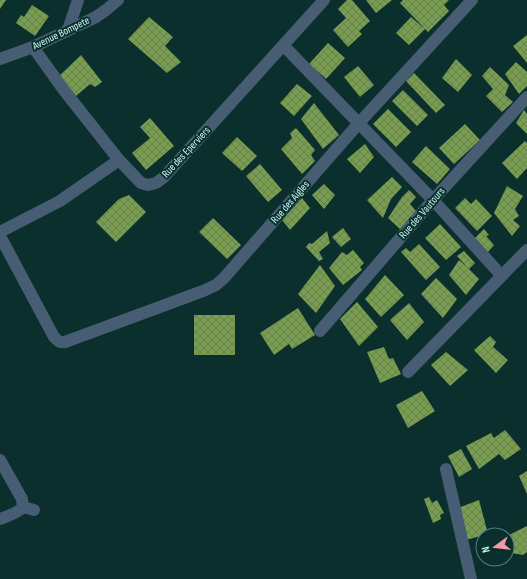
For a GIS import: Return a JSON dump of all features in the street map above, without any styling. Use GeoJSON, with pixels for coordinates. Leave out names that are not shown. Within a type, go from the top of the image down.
{"type":"FeatureCollection","features":[{"type":"Feature","properties":{"kind":"street"},"geometry":{"type":"LineString","coordinates":[[68,30],[78,0]]}},
{"type":"Feature","properties":{"kind":"street","name":"Avenue Bompete"},"geometry":{"type":"LineString","coordinates":[[0,58],[33,47],[96,17],[118,0]]}},
{"type":"Feature","properties":{"kind":"street","name":"Rue des Eperviers"},"geometry":{"type":"LineString","coordinates":[[33,47],[63,90],[120,160],[142,183],[148,185],[156,183],[164,177],[324,0]]}},
{"type":"Feature","properties":{"kind":"street","name":"Rue des Aigles"},"geometry":{"type":"LineString","coordinates":[[0,236],[54,337],[61,342],[65,342],[204,291],[216,285],[224,278],[359,123],[472,0]]}},
{"type":"Feature","properties":{"kind":"street"},"geometry":{"type":"LineString","coordinates":[[283,45],[433,200],[501,275]]}},
{"type":"Feature","properties":{"kind":"street","name":"Rue des Vautours"},"geometry":{"type":"LineString","coordinates":[[320,331],[433,200],[527,97]]}},
{"type":"Feature","properties":{"kind":"street"},"geometry":{"type":"LineString","coordinates":[[0,232],[60,201],[120,160]]}},
{"type":"Feature","properties":{"kind":"street"},"geometry":{"type":"LineString","coordinates":[[408,372],[527,250]]}},
{"type":"Feature","properties":{"kind":"street"},"geometry":{"type":"LineString","coordinates":[[0,460],[28,508],[0,519]]}},
{"type":"Feature","properties":{"kind":"street"},"geometry":{"type":"LineString","coordinates":[[446,469],[470,579]]}},
{"type":"Feature","properties":{"kind":"building"},"geometry":{"type":"Polygon","coordinates":[[[0,0],[6,0],[0,9],[0,0]]]}},
{"type":"Feature","properties":{"kind":"building"},"geometry":{"type":"Polygon","coordinates":[[[347,0],[352,0],[370,21],[359,31],[362,34],[348,47],[333,30],[346,18],[338,9],[347,0]]]}},
{"type":"Feature","properties":{"kind":"building"},"geometry":{"type":"Polygon","coordinates":[[[366,0],[392,0],[376,13],[366,0]]]}},
{"type":"Feature","properties":{"kind":"building"},"geometry":{"type":"Polygon","coordinates":[[[403,0],[449,0],[444,5],[449,11],[428,32],[400,3],[403,0]]]}},
{"type":"Feature","properties":{"kind":"building"},"geometry":{"type":"Polygon","coordinates":[[[32,5],[49,16],[35,36],[16,23],[21,15],[24,17],[32,5]]]}},
{"type":"Feature","properties":{"kind":"building"},"geometry":{"type":"Polygon","coordinates":[[[149,17],[173,37],[165,46],[181,62],[167,73],[128,39],[149,17]]]}},
{"type":"Feature","properties":{"kind":"building"},"geometry":{"type":"Polygon","coordinates":[[[411,17],[425,29],[409,45],[396,33],[411,17]]]}},
{"type":"Feature","properties":{"kind":"building"},"geometry":{"type":"Polygon","coordinates":[[[527,35],[527,63],[513,46],[527,35]]]}},
{"type":"Feature","properties":{"kind":"building"},"geometry":{"type":"Polygon","coordinates":[[[328,43],[345,58],[326,79],[309,64],[328,43]]]}},
{"type":"Feature","properties":{"kind":"building"},"geometry":{"type":"Polygon","coordinates":[[[81,55],[102,82],[95,87],[90,84],[76,96],[59,76],[81,55]]]}},
{"type":"Feature","properties":{"kind":"building"},"geometry":{"type":"Polygon","coordinates":[[[456,59],[472,75],[458,92],[442,78],[456,59]]]}},
{"type":"Feature","properties":{"kind":"building"},"geometry":{"type":"Polygon","coordinates":[[[516,62],[527,72],[527,86],[519,94],[505,74],[516,62]]]}},
{"type":"Feature","properties":{"kind":"building"},"geometry":{"type":"Polygon","coordinates":[[[358,66],[374,85],[360,97],[344,77],[358,66]]]}},
{"type":"Feature","properties":{"kind":"building"},"geometry":{"type":"Polygon","coordinates":[[[490,67],[509,85],[505,95],[513,102],[502,112],[486,96],[493,89],[482,76],[490,67]]]}},
{"type":"Feature","properties":{"kind":"building"},"geometry":{"type":"Polygon","coordinates":[[[414,73],[445,105],[436,113],[406,81],[414,73]]]}},
{"type":"Feature","properties":{"kind":"building"},"geometry":{"type":"Polygon","coordinates":[[[297,84],[312,96],[294,116],[280,103],[297,84]]]}},
{"type":"Feature","properties":{"kind":"building"},"geometry":{"type":"Polygon","coordinates":[[[403,90],[428,115],[417,126],[392,101],[403,90]]]}},
{"type":"Feature","properties":{"kind":"building"},"geometry":{"type":"Polygon","coordinates":[[[314,103],[339,135],[323,149],[301,119],[314,103]]]}},
{"type":"Feature","properties":{"kind":"building"},"geometry":{"type":"Polygon","coordinates":[[[388,109],[411,132],[396,147],[373,124],[388,109]]]}},
{"type":"Feature","properties":{"kind":"building"},"geometry":{"type":"Polygon","coordinates":[[[524,110],[527,114],[527,134],[516,123],[524,110]]]}},
{"type":"Feature","properties":{"kind":"building"},"geometry":{"type":"Polygon","coordinates":[[[150,118],[174,146],[146,170],[132,153],[150,138],[140,127],[150,118]]]}},
{"type":"Feature","properties":{"kind":"building"},"geometry":{"type":"Polygon","coordinates":[[[465,124],[480,140],[454,164],[439,148],[465,124]]]}},
{"type":"Feature","properties":{"kind":"building"},"geometry":{"type":"Polygon","coordinates":[[[296,128],[315,150],[311,155],[315,161],[302,174],[281,149],[292,138],[290,133],[296,128]]]}},
{"type":"Feature","properties":{"kind":"building"},"geometry":{"type":"Polygon","coordinates":[[[237,137],[257,156],[242,171],[222,153],[237,137]]]}},
{"type":"Feature","properties":{"kind":"building"},"geometry":{"type":"Polygon","coordinates":[[[525,141],[527,143],[527,168],[517,179],[502,163],[525,141]]]}},
{"type":"Feature","properties":{"kind":"building"},"geometry":{"type":"Polygon","coordinates":[[[365,144],[374,157],[360,173],[347,159],[365,144]]]}},
{"type":"Feature","properties":{"kind":"building"},"geometry":{"type":"Polygon","coordinates":[[[426,146],[450,169],[437,184],[412,162],[426,146]]]}},
{"type":"Feature","properties":{"kind":"building"},"geometry":{"type":"Polygon","coordinates":[[[260,164],[282,190],[268,202],[246,176],[260,164]]]}},
{"type":"Feature","properties":{"kind":"building"},"geometry":{"type":"Polygon","coordinates":[[[392,177],[402,187],[391,199],[383,218],[367,200],[392,177]]]}},
{"type":"Feature","properties":{"kind":"building"},"geometry":{"type":"Polygon","coordinates":[[[324,184],[335,195],[324,209],[312,195],[324,184]]]}},
{"type":"Feature","properties":{"kind":"building"},"geometry":{"type":"Polygon","coordinates":[[[507,186],[523,196],[515,209],[519,216],[513,220],[520,226],[512,236],[494,213],[507,186]]]}},
{"type":"Feature","properties":{"kind":"building"},"geometry":{"type":"Polygon","coordinates":[[[409,190],[416,197],[410,204],[416,211],[400,229],[388,218],[402,197],[409,190]]]}},
{"type":"Feature","properties":{"kind":"building"},"geometry":{"type":"Polygon","coordinates":[[[129,195],[146,212],[116,242],[96,222],[119,199],[129,195]]]}},
{"type":"Feature","properties":{"kind":"building"},"geometry":{"type":"Polygon","coordinates":[[[302,198],[310,208],[290,230],[282,220],[302,198]]]}},
{"type":"Feature","properties":{"kind":"building"},"geometry":{"type":"Polygon","coordinates":[[[465,198],[471,204],[476,199],[492,216],[477,231],[455,208],[465,198]]]}},
{"type":"Feature","properties":{"kind":"building"},"geometry":{"type":"Polygon","coordinates":[[[213,218],[241,245],[227,259],[199,232],[213,218]]]}},
{"type":"Feature","properties":{"kind":"building"},"geometry":{"type":"Polygon","coordinates":[[[440,224],[461,247],[446,260],[425,238],[440,224]]]}},
{"type":"Feature","properties":{"kind":"building"},"geometry":{"type":"Polygon","coordinates":[[[343,228],[351,239],[341,247],[332,237],[343,228]]]}},
{"type":"Feature","properties":{"kind":"building"},"geometry":{"type":"Polygon","coordinates":[[[484,229],[489,235],[486,236],[494,245],[487,253],[474,239],[484,229]]]}},
{"type":"Feature","properties":{"kind":"building"},"geometry":{"type":"Polygon","coordinates":[[[327,231],[330,243],[319,252],[323,259],[319,261],[306,247],[309,243],[312,244],[327,231]]]}},
{"type":"Feature","properties":{"kind":"building"},"geometry":{"type":"Polygon","coordinates":[[[419,244],[440,267],[426,280],[401,252],[406,248],[410,252],[419,244]]]}},
{"type":"Feature","properties":{"kind":"building"},"geometry":{"type":"Polygon","coordinates":[[[353,250],[364,263],[360,267],[362,270],[343,285],[329,268],[342,252],[347,255],[353,250]]]}},
{"type":"Feature","properties":{"kind":"building"},"geometry":{"type":"Polygon","coordinates":[[[464,251],[475,263],[469,269],[479,279],[466,295],[449,275],[459,260],[467,267],[457,256],[464,251]]]}},
{"type":"Feature","properties":{"kind":"building"},"geometry":{"type":"Polygon","coordinates":[[[320,265],[335,286],[316,313],[298,294],[320,265]]]}},
{"type":"Feature","properties":{"kind":"building"},"geometry":{"type":"Polygon","coordinates":[[[385,275],[404,295],[381,317],[365,299],[385,275]]]}},
{"type":"Feature","properties":{"kind":"building"},"geometry":{"type":"Polygon","coordinates":[[[436,278],[457,299],[443,318],[421,294],[436,278]]]}},
{"type":"Feature","properties":{"kind":"building"},"geometry":{"type":"Polygon","coordinates":[[[357,302],[378,327],[359,346],[340,319],[357,302]]]}},
{"type":"Feature","properties":{"kind":"building"},"geometry":{"type":"Polygon","coordinates":[[[409,303],[424,322],[407,340],[390,320],[409,303]]]}},
{"type":"Feature","properties":{"kind":"building"},"geometry":{"type":"Polygon","coordinates":[[[298,308],[315,335],[292,349],[289,344],[274,355],[260,333],[298,308]]]}},
{"type":"Feature","properties":{"kind":"building"},"geometry":{"type":"Polygon","coordinates":[[[194,315],[235,315],[235,355],[194,355],[194,315]]]}},
{"type":"Feature","properties":{"kind":"building"},"geometry":{"type":"Polygon","coordinates":[[[490,336],[496,342],[493,347],[508,360],[496,373],[474,350],[490,336]]]}},
{"type":"Feature","properties":{"kind":"building"},"geometry":{"type":"Polygon","coordinates":[[[384,347],[389,359],[393,358],[401,374],[380,383],[367,352],[384,347]]]}},
{"type":"Feature","properties":{"kind":"building"},"geometry":{"type":"Polygon","coordinates":[[[446,352],[468,370],[450,386],[431,365],[446,352]]]}},
{"type":"Feature","properties":{"kind":"building"},"geometry":{"type":"Polygon","coordinates":[[[422,391],[435,411],[408,428],[396,405],[422,391]]]}},
{"type":"Feature","properties":{"kind":"building"},"geometry":{"type":"Polygon","coordinates":[[[505,430],[521,449],[505,460],[499,454],[479,469],[466,446],[491,433],[494,438],[505,430]]]}},
{"type":"Feature","properties":{"kind":"building"},"geometry":{"type":"Polygon","coordinates":[[[461,449],[472,469],[459,477],[448,456],[461,449]]]}},
{"type":"Feature","properties":{"kind":"building"},"geometry":{"type":"Polygon","coordinates":[[[527,471],[527,494],[519,476],[527,471]]]}},
{"type":"Feature","properties":{"kind":"building"},"geometry":{"type":"Polygon","coordinates":[[[429,497],[432,503],[437,500],[444,513],[440,515],[441,519],[433,523],[424,499],[429,497]]]}},
{"type":"Feature","properties":{"kind":"building"},"geometry":{"type":"Polygon","coordinates":[[[479,500],[486,527],[475,527],[475,538],[466,540],[458,508],[479,500]]]}},
{"type":"Feature","properties":{"kind":"building"},"geometry":{"type":"Polygon","coordinates":[[[527,526],[527,552],[523,555],[515,554],[515,532],[527,526]]]}}]}
